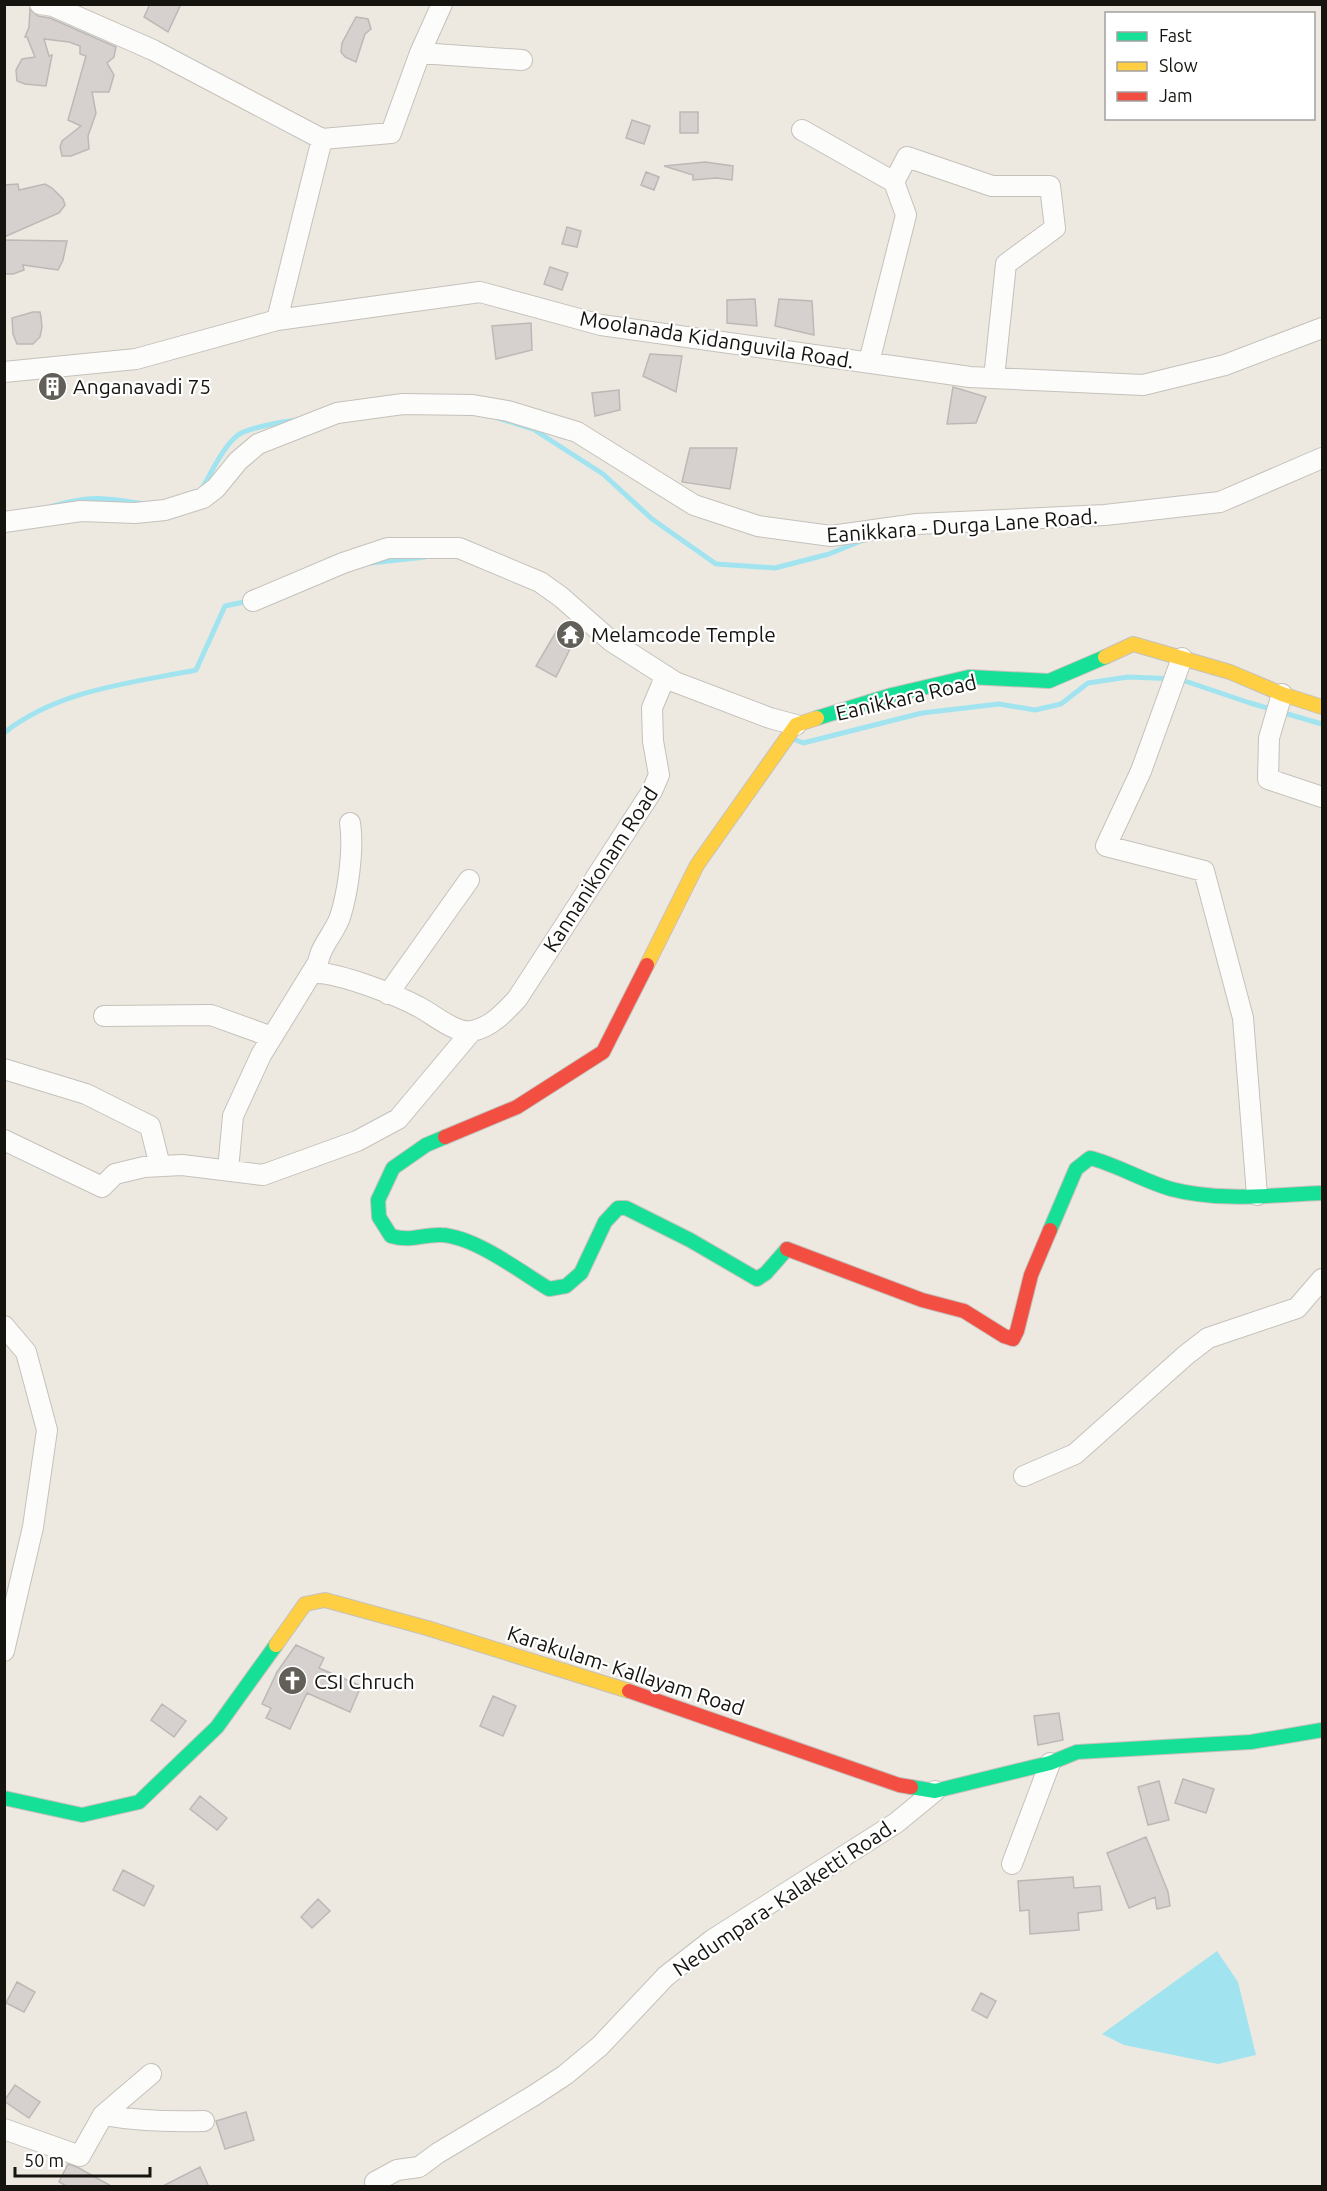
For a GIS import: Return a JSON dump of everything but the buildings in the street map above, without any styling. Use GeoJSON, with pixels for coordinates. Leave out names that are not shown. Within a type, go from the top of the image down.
{"type":"FeatureCollection","features":[{"type":"Feature","properties":{"kind":"street"},"geometry":{"type":"LineString","coordinates":[[40,4],[53,6],[153,50],[322,139],[391,133],[420,53],[442,4]]}},
{"type":"Feature","properties":{"kind":"street"},"geometry":{"type":"LineString","coordinates":[[420,53],[522,60]]}},
{"type":"Feature","properties":{"kind":"street"},"geometry":{"type":"LineString","coordinates":[[802,130],[894,182],[906,215],[869,362]]}},
{"type":"Feature","properties":{"kind":"street"},"geometry":{"type":"LineString","coordinates":[[277,320],[322,139]]}},
{"type":"Feature","properties":{"kind":"street"},"geometry":{"type":"LineString","coordinates":[[894,182],[907,157],[992,186],[1050,186],[1054,228],[1006,264],[994,378]]}},
{"type":"Feature","properties":{"kind":"street","name":"Moolanada Kidanguvila Road."},"geometry":{"type":"LineString","coordinates":[[4,372],[136,359],[277,320],[480,292],[601,324],[970,377],[1143,385],[1226,365],[1323,328]]}},
{"type":"Feature","properties":{"kind":"street","name":"Eanikkara - Durga Lane Road."},"geometry":{"type":"LineString","coordinates":[[4,522],[81,511],[135,513],[165,510],[203,498],[216,488],[238,461],[258,444],[337,413],[403,404],[473,405],[508,411],[577,432],[694,505],[758,526],[831,536],[917,524],[1105,516],[1220,502],[1323,458]]}},
{"type":"Feature","properties":{"kind":"street"},"geometry":{"type":"LineString","coordinates":[[253,601],[343,563],[388,548],[459,548],[540,582],[663,681],[770,718],[791,732],[697,865],[603,1052],[517,1107],[426,1145],[393,1168],[378,1200],[379,1217],[391,1236],[406,1240],[442,1235],[473,1243],[549,1289],[567,1286],[580,1273],[605,1222],[618,1208],[627,1208],[690,1240],[757,1279],[766,1274],[777,1258],[787,1249],[922,1300],[964,1311],[1004,1336],[1013,1339],[1031,1275],[1066,1190],[1076,1169],[1090,1158],[1131,1172],[1154,1184],[1213,1196],[1323,1193]]}},
{"type":"Feature","properties":{"kind":"street","name":"Eanikkara Road"},"geometry":{"type":"LineString","coordinates":[[791,732],[892,695],[969,677],[1049,681],[1133,644],[1230,672],[1279,706],[1323,707]]}},
{"type":"Feature","properties":{"kind":"street"},"geometry":{"type":"LineString","coordinates":[[1182,658],[1141,771],[1106,846],[1204,871],[1243,1018],[1257,1195]]}},
{"type":"Feature","properties":{"kind":"street","name":"Kannanikonam Road"},"geometry":{"type":"LineString","coordinates":[[4,1140],[102,1187],[115,1174],[125,1170],[160,1166],[182,1165],[263,1175],[357,1141],[398,1119],[471,1032],[501,1015],[517,999],[652,791],[659,775],[653,741],[652,708],[663,681]]}},
{"type":"Feature","properties":{"kind":"street"},"geometry":{"type":"LineString","coordinates":[[1279,706],[1269,738],[1268,779],[1323,797]]}},
{"type":"Feature","properties":{"kind":"street"},"geometry":{"type":"LineString","coordinates":[[228,1170],[233,1116],[272,1037],[317,964],[320,952],[339,919],[348,887],[350,823]]}},
{"type":"Feature","properties":{"kind":"street"},"geometry":{"type":"LineString","coordinates":[[388,994],[470,880]]}},
{"type":"Feature","properties":{"kind":"street"},"geometry":{"type":"LineString","coordinates":[[317,964],[318,973],[332,974],[388,994],[419,1007],[441,1022],[471,1032]]}},
{"type":"Feature","properties":{"kind":"street"},"geometry":{"type":"LineString","coordinates":[[104,1016],[211,1015],[272,1037]]}},
{"type":"Feature","properties":{"kind":"street"},"geometry":{"type":"LineString","coordinates":[[4,1069],[86,1094],[150,1126],[160,1166]]}},
{"type":"Feature","properties":{"kind":"street"},"geometry":{"type":"LineString","coordinates":[[1024,1476],[1075,1454],[1208,1338],[1297,1308],[1323,1279]]}},
{"type":"Feature","properties":{"kind":"street"},"geometry":{"type":"LineString","coordinates":[[4,1326],[26,1352],[48,1430],[33,1527],[4,1651]]}},
{"type":"Feature","properties":{"kind":"street","name":"Karakulam- Kallayam Road"},"geometry":{"type":"LineString","coordinates":[[4,1798],[82,1815],[139,1802],[217,1727],[304,1604],[325,1600],[427,1628],[661,1701],[899,1785],[935,1791],[1050,1763],[1077,1752],[1251,1742],[1323,1730]]}},
{"type":"Feature","properties":{"kind":"street"},"geometry":{"type":"LineString","coordinates":[[1012,1864],[1050,1763]]}},
{"type":"Feature","properties":{"kind":"street","name":"Nedumpara- Kalaketti Road."},"geometry":{"type":"LineString","coordinates":[[376,2187],[375,2182],[397,2170],[419,2167],[564,2075],[600,2046],[666,1976],[721,1935],[896,1823],[935,1791]]}},
{"type":"Feature","properties":{"kind":"street"},"geometry":{"type":"LineString","coordinates":[[4,2130],[80,2156],[104,2115],[151,2074]]}},
{"type":"Feature","properties":{"kind":"street"},"geometry":{"type":"LineString","coordinates":[[104,2115],[164,2122],[204,2121]]}},
{"type":"Feature","properties":{"kind":"water"},"geometry":{"type":"Polygon","coordinates":[[[1217,1951],[1238,1982],[1256,2055],[1218,2064],[1124,2045],[1102,2034],[1217,1951]]]}},
{"type":"Feature","properties":{"kind":"waterway"},"geometry":{"type":"LineString","coordinates":[[498,418],[533,429],[603,474],[652,519],[716,564],[775,568],[829,554],[866,539]]}},
{"type":"Feature","properties":{"kind":"waterway"},"geometry":{"type":"LineString","coordinates":[[201,490],[222,453],[238,435],[258,427],[298,420]]}},
{"type":"Feature","properties":{"kind":"waterway"},"geometry":{"type":"LineString","coordinates":[[53,506],[78,500],[98,499],[144,504]]}},
{"type":"Feature","properties":{"kind":"waterway"},"geometry":{"type":"LineString","coordinates":[[371,563],[425,557]]}},
{"type":"Feature","properties":{"kind":"waterway"},"geometry":{"type":"LineString","coordinates":[[4,733],[25,718],[71,698],[121,684],[196,670],[225,606],[249,601]]}},
{"type":"Feature","properties":{"kind":"waterway"},"geometry":{"type":"LineString","coordinates":[[796,740],[803,743],[922,713],[999,704],[1035,710],[1061,704],[1088,683],[1128,677],[1179,679],[1322,724]]}},
{"type":"Feature","properties":{"kind":"traffic: fast"},"geometry":{"type":"LineString","coordinates":[[817,718],[892,695],[969,677],[1049,681],[1105,657]]}},
{"type":"Feature","properties":{"kind":"traffic: fast"},"geometry":{"type":"LineString","coordinates":[[445,1137],[426,1145],[393,1168],[378,1200],[379,1217],[391,1236],[411,1238],[441,1235],[468,1241],[497,1256],[549,1289],[566,1286],[581,1273],[605,1222],[618,1208],[626,1208],[690,1240],[757,1279],[766,1273],[787,1249]]}},
{"type":"Feature","properties":{"kind":"traffic: fast"},"geometry":{"type":"LineString","coordinates":[[1050,1230],[1076,1169],[1090,1158],[1161,1186],[1190,1193],[1227,1197],[1322,1193]]}},
{"type":"Feature","properties":{"kind":"traffic: fast"},"geometry":{"type":"LineString","coordinates":[[4,1798],[82,1815],[139,1802],[217,1727],[276,1645]]}},
{"type":"Feature","properties":{"kind":"traffic: fast"},"geometry":{"type":"LineString","coordinates":[[911,1787],[935,1791],[1050,1763],[1077,1752],[1251,1742],[1322,1730]]}},
{"type":"Feature","properties":{"kind":"traffic: slow"},"geometry":{"type":"LineString","coordinates":[[1105,657],[1133,644],[1230,672],[1282,694],[1322,707]]}},
{"type":"Feature","properties":{"kind":"traffic: slow"},"geometry":{"type":"LineString","coordinates":[[647,965],[697,865],[796,725],[817,718]]}},
{"type":"Feature","properties":{"kind":"traffic: slow"},"geometry":{"type":"LineString","coordinates":[[276,1645],[305,1604],[325,1600],[427,1628],[629,1691]]}},
{"type":"Feature","properties":{"kind":"traffic: jam"},"geometry":{"type":"LineString","coordinates":[[445,1137],[517,1107],[603,1052],[647,965]]}},
{"type":"Feature","properties":{"kind":"traffic: jam"},"geometry":{"type":"LineString","coordinates":[[787,1249],[922,1300],[964,1311],[1004,1336],[1013,1339],[1031,1275],[1050,1230]]}},
{"type":"Feature","properties":{"kind":"traffic: jam"},"geometry":{"type":"LineString","coordinates":[[629,1691],[899,1785],[911,1787]]}},
{"type":"Feature","properties":{"kind":"place","name":"Anganavadi 75"},"geometry":{"type":"Point","coordinates":[52,386]}},
{"type":"Feature","properties":{"kind":"place","name":"Melamcode Temple"},"geometry":{"type":"Point","coordinates":[570,634]}},
{"type":"Feature","properties":{"kind":"place","name":"CSI Chruch"},"geometry":{"type":"Point","coordinates":[293,1681]}}]}
